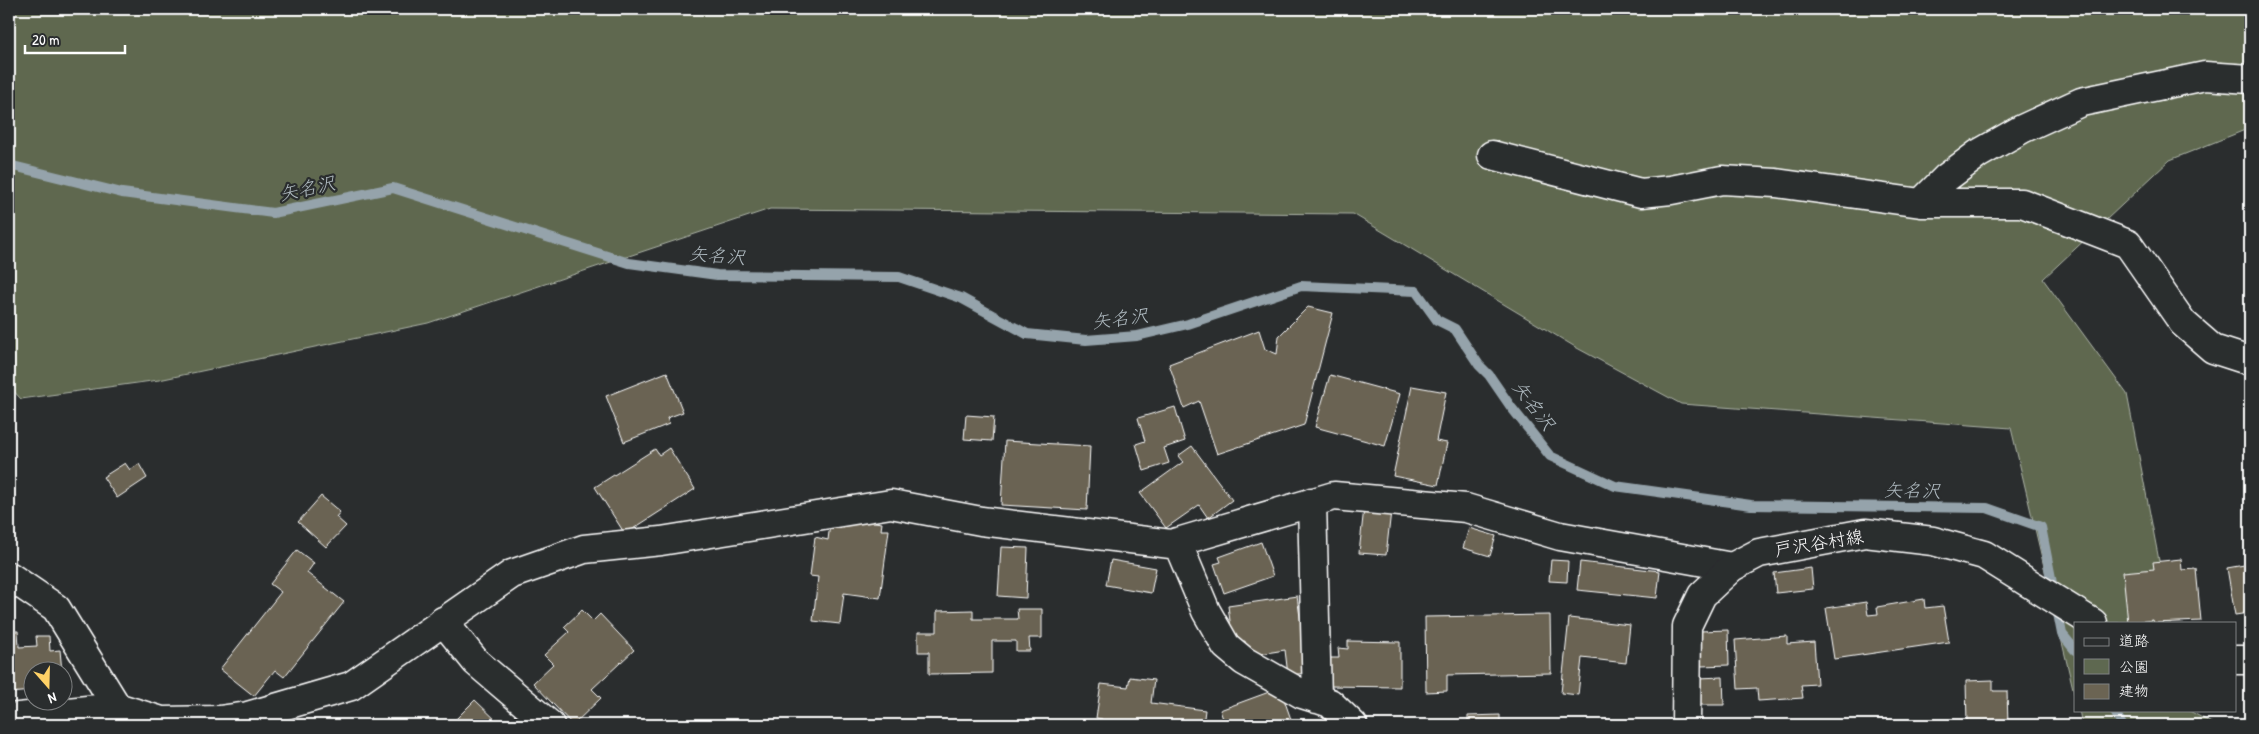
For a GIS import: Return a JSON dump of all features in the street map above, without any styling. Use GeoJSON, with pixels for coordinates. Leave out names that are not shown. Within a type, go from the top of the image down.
{"type":"FeatureCollection","features":[{"type":"Feature","properties":{"kind":"street"},"geometry":{"type":"LineString","coordinates":[[1921,202],[1946,178],[1978,154],[2022,129],[2081,102],[2205,76],[2250,79]]}},
{"type":"Feature","properties":{"kind":"street"},"geometry":{"type":"LineString","coordinates":[[1492,155],[1642,193],[1671,190],[1722,180],[1776,183],[1921,202],[2022,203],[2128,244],[2183,323],[2213,349],[2250,361]]}},
{"type":"Feature","properties":{"kind":"street"},"geometry":{"type":"LineString","coordinates":[[9,718],[117,707],[162,721],[246,721],[351,686],[512,574],[584,549],[661,541],[891,504],[981,521],[1171,544],[1334,496],[1466,508],[1560,536],[1732,567]]}},
{"type":"Feature","properties":{"kind":"street"},"geometry":{"type":"LineString","coordinates":[[1312,502],[1317,699]]}},
{"type":"Feature","properties":{"kind":"street","name":"戸沢谷村線"},"geometry":{"type":"LineString","coordinates":[[1686,725],[1688,626],[1702,595],[1732,567],[1760,553],[1865,533],[1933,540],[1984,555],[2091,622]]}},
{"type":"Feature","properties":{"kind":"street"},"geometry":{"type":"LineString","coordinates":[[1176,542],[1206,611],[1226,646],[1244,661],[1302,694],[1330,703],[1353,725]]}},
{"type":"Feature","properties":{"kind":"street"},"geometry":{"type":"LineString","coordinates":[[9,576],[56,608],[117,707]]}},
{"type":"Feature","properties":{"kind":"street"},"geometry":{"type":"LineString","coordinates":[[443,621],[476,662],[550,725]]}},
{"type":"Feature","properties":{"kind":"street"},"geometry":{"type":"LineString","coordinates":[[2236,660],[2250,660]]}},
{"type":"Feature","properties":{"kind":"green space"},"geometry":{"type":"Polygon","coordinates":[[[9,9],[2250,9],[2250,128],[2170,160],[2043,279],[2127,394],[2171,622],[2074,622],[2074,693],[2011,428],[1681,404],[1577,348],[1353,214],[770,209],[428,323],[159,380],[21,399],[9,386],[9,9]]]}},
{"type":"Feature","properties":{"kind":"green space"},"geometry":{"type":"Polygon","coordinates":[[[2079,712],[2192,712],[2215,725],[2082,725],[2079,712]]]}},
{"type":"Feature","properties":{"kind":"building"},"geometry":{"type":"Polygon","coordinates":[[[1308,307],[1333,313],[1304,425],[1217,454],[1199,401],[1184,408],[1169,364],[1259,330],[1265,349],[1277,354],[1279,336],[1308,307]]]}},
{"type":"Feature","properties":{"kind":"building"},"geometry":{"type":"Polygon","coordinates":[[[667,372],[683,412],[667,418],[669,424],[624,442],[606,396],[667,372]]]}},
{"type":"Feature","properties":{"kind":"building"},"geometry":{"type":"Polygon","coordinates":[[[1330,375],[1400,394],[1385,446],[1315,427],[1330,375]]]}},
{"type":"Feature","properties":{"kind":"building"},"geometry":{"type":"Polygon","coordinates":[[[1412,386],[1446,392],[1436,441],[1447,443],[1438,485],[1393,476],[1412,386]]]}},
{"type":"Feature","properties":{"kind":"building"},"geometry":{"type":"Polygon","coordinates":[[[1175,407],[1185,441],[1164,448],[1169,463],[1144,471],[1136,444],[1145,441],[1138,418],[1175,407]]]}},
{"type":"Feature","properties":{"kind":"building"},"geometry":{"type":"Polygon","coordinates":[[[966,415],[994,417],[992,441],[964,439],[966,415]]]}},
{"type":"Feature","properties":{"kind":"building"},"geometry":{"type":"Polygon","coordinates":[[[1005,441],[1090,446],[1087,510],[1001,505],[1005,441]]]}},
{"type":"Feature","properties":{"kind":"building"},"geometry":{"type":"Polygon","coordinates":[[[1192,446],[1232,500],[1208,518],[1199,505],[1166,528],[1140,493],[1183,462],[1178,456],[1192,446]]]}},
{"type":"Feature","properties":{"kind":"building"},"geometry":{"type":"Polygon","coordinates":[[[669,448],[695,489],[625,534],[595,487],[655,449],[659,455],[669,448]]]}},
{"type":"Feature","properties":{"kind":"building"},"geometry":{"type":"Polygon","coordinates":[[[125,463],[130,470],[139,464],[147,478],[117,498],[103,477],[125,463]]]}},
{"type":"Feature","properties":{"kind":"building"},"geometry":{"type":"Polygon","coordinates":[[[321,496],[340,512],[336,517],[346,526],[326,547],[298,522],[321,496]]]}},
{"type":"Feature","properties":{"kind":"building"},"geometry":{"type":"Polygon","coordinates":[[[1364,508],[1391,511],[1386,555],[1359,553],[1364,508]]]}},
{"type":"Feature","properties":{"kind":"building"},"geometry":{"type":"Polygon","coordinates":[[[831,516],[882,523],[881,530],[889,530],[880,598],[844,593],[840,624],[813,621],[818,577],[810,576],[815,537],[828,540],[831,516]]]}},
{"type":"Feature","properties":{"kind":"building"},"geometry":{"type":"Polygon","coordinates":[[[1469,528],[1496,536],[1490,556],[1463,548],[1469,528]]]}},
{"type":"Feature","properties":{"kind":"building"},"geometry":{"type":"Polygon","coordinates":[[[1261,542],[1273,576],[1224,593],[1214,564],[1221,562],[1219,557],[1261,542]]]}},
{"type":"Feature","properties":{"kind":"building"},"geometry":{"type":"Polygon","coordinates":[[[1001,547],[1028,548],[1026,598],[998,596],[1001,547]]]}},
{"type":"Feature","properties":{"kind":"building"},"geometry":{"type":"Polygon","coordinates":[[[297,550],[314,563],[307,573],[344,602],[284,677],[275,670],[254,696],[220,669],[281,592],[270,584],[297,550]]]}},
{"type":"Feature","properties":{"kind":"building"},"geometry":{"type":"Polygon","coordinates":[[[2181,559],[2182,570],[2196,569],[2201,621],[2154,622],[2153,620],[2128,622],[2123,572],[2154,569],[2153,562],[2181,559]]]}},
{"type":"Feature","properties":{"kind":"building"},"geometry":{"type":"Polygon","coordinates":[[[1111,560],[1156,568],[1151,593],[1106,585],[1111,560]]]}},
{"type":"Feature","properties":{"kind":"building"},"geometry":{"type":"Polygon","coordinates":[[[1551,560],[1568,561],[1567,582],[1549,581],[1551,560]]]}},
{"type":"Feature","properties":{"kind":"building"},"geometry":{"type":"Polygon","coordinates":[[[1580,562],[1660,571],[1657,598],[1577,590],[1580,562]]]}},
{"type":"Feature","properties":{"kind":"building"},"geometry":{"type":"Polygon","coordinates":[[[2250,564],[2250,620],[2249,613],[2235,615],[2227,568],[2250,564]]]}},
{"type":"Feature","properties":{"kind":"building"},"geometry":{"type":"Polygon","coordinates":[[[1811,568],[1813,589],[1776,593],[1774,573],[1811,568]]]}},
{"type":"Feature","properties":{"kind":"building"},"geometry":{"type":"Polygon","coordinates":[[[1297,596],[1308,673],[1288,675],[1285,650],[1247,656],[1245,641],[1233,643],[1228,606],[1297,596]]]}},
{"type":"Feature","properties":{"kind":"building"},"geometry":{"type":"Polygon","coordinates":[[[1924,599],[1925,608],[1943,606],[1949,642],[1834,659],[1826,608],[1866,602],[1868,615],[1878,614],[1877,607],[1924,599]]]}},
{"type":"Feature","properties":{"kind":"building"},"geometry":{"type":"Polygon","coordinates":[[[1017,609],[1042,609],[1042,638],[1029,638],[1030,651],[1016,651],[1016,641],[992,641],[992,673],[929,674],[929,652],[918,652],[918,632],[937,632],[937,611],[973,610],[973,619],[1018,619],[1017,609]]]}},
{"type":"Feature","properties":{"kind":"building"},"geometry":{"type":"Polygon","coordinates":[[[582,610],[593,621],[600,614],[634,650],[592,689],[601,698],[573,725],[533,683],[553,664],[544,655],[569,632],[564,627],[582,610]]]}},
{"type":"Feature","properties":{"kind":"building"},"geometry":{"type":"Polygon","coordinates":[[[1550,615],[1551,673],[1447,675],[1447,691],[1426,692],[1425,617],[1550,615]]]}},
{"type":"Feature","properties":{"kind":"building"},"geometry":{"type":"Polygon","coordinates":[[[1569,618],[1630,625],[1626,663],[1582,658],[1578,695],[1561,693],[1569,618]]]}},
{"type":"Feature","properties":{"kind":"building"},"geometry":{"type":"Polygon","coordinates":[[[1728,630],[1729,665],[1701,666],[1700,631],[1728,630]]]}},
{"type":"Feature","properties":{"kind":"building"},"geometry":{"type":"Polygon","coordinates":[[[9,631],[18,631],[19,647],[37,646],[36,636],[49,636],[50,651],[60,650],[61,662],[22,662],[22,692],[9,693],[9,631]]]}},
{"type":"Feature","properties":{"kind":"building"},"geometry":{"type":"Polygon","coordinates":[[[1787,636],[1787,644],[1814,642],[1817,684],[1801,685],[1803,698],[1758,701],[1757,688],[1738,689],[1735,640],[1787,636]]]}},
{"type":"Feature","properties":{"kind":"building"},"geometry":{"type":"Polygon","coordinates":[[[1348,641],[1400,642],[1400,687],[1329,686],[1330,658],[1339,658],[1338,648],[1348,649],[1348,641]]]}},
{"type":"Feature","properties":{"kind":"building"},"geometry":{"type":"Polygon","coordinates":[[[1130,677],[1154,680],[1151,703],[1205,710],[1203,725],[1102,725],[1102,719],[1096,718],[1101,684],[1128,687],[1130,677]]]}},
{"type":"Feature","properties":{"kind":"building"},"geometry":{"type":"Polygon","coordinates":[[[1723,677],[1724,705],[1698,705],[1698,678],[1723,677]]]}},
{"type":"Feature","properties":{"kind":"building"},"geometry":{"type":"Polygon","coordinates":[[[1993,680],[1993,691],[2007,691],[2008,725],[1967,725],[1966,681],[1993,680]]]}},
{"type":"Feature","properties":{"kind":"building"},"geometry":{"type":"Polygon","coordinates":[[[1280,688],[1293,725],[1225,725],[1220,710],[1280,688]]]}},
{"type":"Feature","properties":{"kind":"building"},"geometry":{"type":"Polygon","coordinates":[[[475,700],[501,725],[450,725],[475,700]]]}},
{"type":"Feature","properties":{"kind":"building"},"geometry":{"type":"Polygon","coordinates":[[[1500,715],[1500,725],[1468,725],[1468,716],[1500,715]]]}},
{"type":"Feature","properties":{"kind":"waterway","name":"矢名沢"},"geometry":{"type":"LineString","coordinates":[[9,165],[122,193],[273,213],[393,188],[629,263],[717,275],[899,277],[961,298],[1027,334],[1086,340],[1137,336],[1188,324],[1301,286],[1416,291],[1437,320],[1455,329],[1479,365],[1489,375],[1511,407],[1550,456],[1615,486],[1751,505],[1987,508],[2041,527],[2062,634],[2074,649]]}},
{"type":"Feature","properties":{"kind":"waterway","name":"矢名沢"},"geometry":{"type":"LineString","coordinates":[[2115,712],[2122,725]]}}]}
